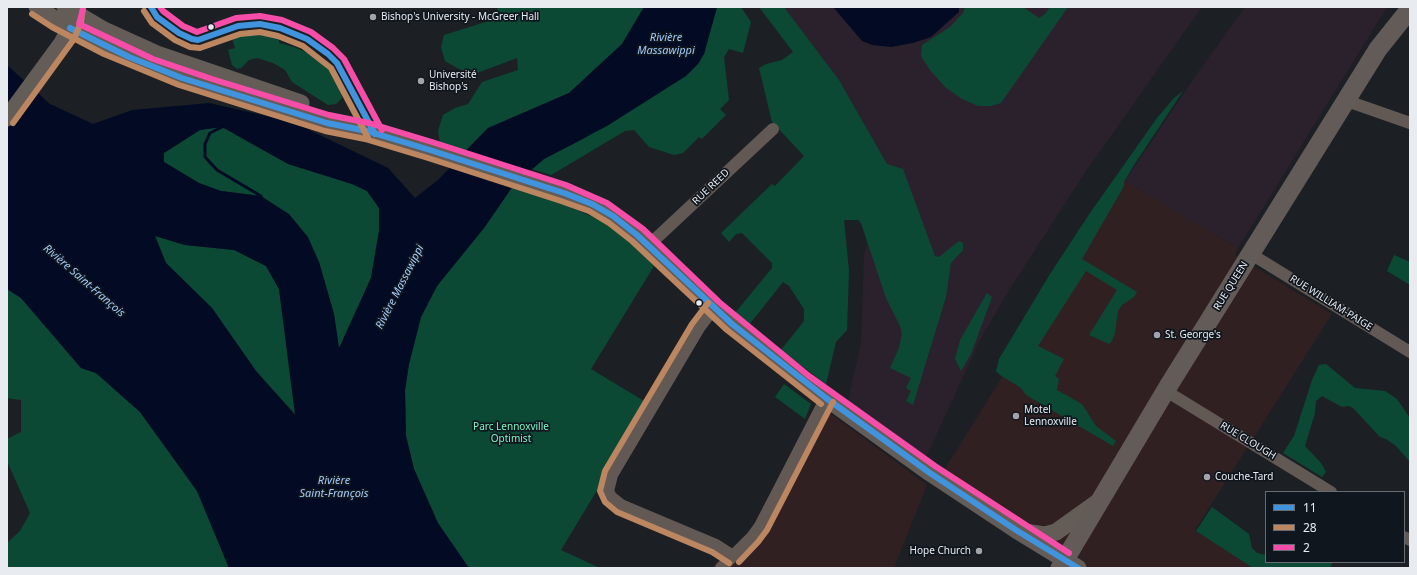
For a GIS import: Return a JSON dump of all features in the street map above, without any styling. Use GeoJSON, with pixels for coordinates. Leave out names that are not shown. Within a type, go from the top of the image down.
{"type":"FeatureCollection","features":[{"type":"Feature","properties":{"kind":"main road"},"geometry":{"type":"LineString","coordinates":[[37,7],[70,16],[157,54],[332,114],[368,132],[531,182],[592,204],[625,224],[650,245],[714,308],[768,354],[826,398],[924,469],[1068,565]]}},
{"type":"Feature","properties":{"kind":"main road","name":"RUE QUEEN"},"geometry":{"type":"LineString","coordinates":[[1068,565],[1100,500],[1166,391],[1378,49],[1410,9]]}},
{"type":"Feature","properties":{"kind":"main road"},"geometry":{"type":"LineString","coordinates":[[7,118],[62,43],[70,16]]}},
{"type":"Feature","properties":{"kind":"main road"},"geometry":{"type":"LineString","coordinates":[[1016,530],[1038,535],[1056,532],[1100,500]]}},
{"type":"Feature","properties":{"kind":"street"},"geometry":{"type":"LineString","coordinates":[[1347,101],[1410,123]]}},
{"type":"Feature","properties":{"kind":"street","name":"RUE REED"},"geometry":{"type":"LineString","coordinates":[[650,245],[773,129]]}},
{"type":"Feature","properties":{"kind":"street","name":"RUE WILLIAM-PAIGE"},"geometry":{"type":"LineString","coordinates":[[1251,254],[1410,352]]}},
{"type":"Feature","properties":{"kind":"street"},"geometry":{"type":"LineString","coordinates":[[714,308],[699,328],[612,475],[608,491],[611,497],[621,505],[716,545],[733,556]]}},
{"type":"Feature","properties":{"kind":"street","name":"RUE CLOUGH"},"geometry":{"type":"LineString","coordinates":[[1166,391],[1329,491]]}},
{"type":"Feature","properties":{"kind":"street"},"geometry":{"type":"LineString","coordinates":[[721,568],[752,537],[760,526],[826,398]]}},
{"type":"Feature","properties":{"kind":"shaded area"},"geometry":{"type":"Polygon","coordinates":[[[784,7],[1202,7],[1086,171],[1011,287],[982,336],[926,457],[848,401],[861,343],[864,255],[887,164],[839,80],[784,7]]]}},
{"type":"Feature","properties":{"kind":"shaded area"},"geometry":{"type":"Polygon","coordinates":[[[1245,7],[1387,7],[1238,248],[1125,181],[1199,71],[1245,7]]]}},
{"type":"Feature","properties":{"kind":"shaded area"},"geometry":{"type":"Polygon","coordinates":[[[1125,181],[1238,248],[1235,255],[1332,314],[1195,530],[1253,568],[1054,568],[1058,561],[936,483],[1125,181]]]}},
{"type":"Feature","properties":{"kind":"shaded area"},"geometry":{"type":"Polygon","coordinates":[[[816,403],[927,485],[894,568],[712,568],[715,563],[747,534],[758,518],[816,403]]]}},
{"type":"Feature","properties":{"kind":"green space"},"geometry":{"type":"Polygon","coordinates":[[[498,7],[644,7],[622,44],[569,93],[488,128],[465,151],[440,143],[438,131],[443,115],[455,108],[468,104],[482,82],[518,70],[517,58],[477,73],[464,72],[445,61],[441,47],[444,35],[495,19],[498,7]]]}},
{"type":"Feature","properties":{"kind":"green space"},"geometry":{"type":"Polygon","coordinates":[[[717,7],[741,7],[751,22],[743,53],[729,49],[724,57],[729,100],[720,109],[726,115],[702,139],[699,137],[683,153],[674,155],[649,147],[634,130],[625,131],[551,175],[532,169],[544,159],[585,138],[704,54],[717,7]]]}},
{"type":"Feature","properties":{"kind":"green space"},"geometry":{"type":"Polygon","coordinates":[[[759,7],[784,7],[839,80],[887,164],[903,169],[935,256],[939,257],[959,241],[963,243],[963,250],[951,263],[946,297],[913,405],[906,401],[911,391],[906,388],[911,378],[890,368],[899,348],[902,334],[900,326],[886,298],[861,223],[858,220],[844,220],[849,271],[847,330],[836,342],[826,384],[781,350],[804,321],[804,309],[789,286],[783,282],[749,325],[735,313],[772,268],[772,263],[742,233],[736,234],[729,242],[721,233],[772,184],[775,186],[804,156],[772,122],[759,68],[766,64],[782,60],[793,52],[759,7]]]}},
{"type":"Feature","properties":{"kind":"green space"},"geometry":{"type":"Polygon","coordinates":[[[965,7],[1023,7],[1039,18],[1045,14],[1050,7],[1068,7],[1001,103],[991,106],[978,106],[962,99],[945,87],[930,70],[921,56],[922,45],[950,27],[963,13],[965,7]]]}},
{"type":"Feature","properties":{"kind":"green space"},"geometry":{"type":"Polygon","coordinates":[[[244,33],[279,35],[279,43],[294,47],[310,54],[330,71],[340,87],[342,98],[336,104],[328,105],[292,82],[285,70],[273,63],[257,58],[249,60],[241,68],[237,69],[232,65],[228,50],[235,48],[232,38],[244,33]]]}},
{"type":"Feature","properties":{"kind":"green space"},"geometry":{"type":"Polygon","coordinates":[[[1183,91],[1134,165],[1124,182],[1124,186],[1082,259],[1137,292],[1134,297],[1122,305],[1118,311],[1115,333],[1112,341],[1109,344],[1089,335],[1117,290],[1086,271],[1038,346],[1064,359],[1055,376],[1059,379],[1057,390],[1082,404],[1096,426],[1116,441],[1113,446],[1026,395],[1021,388],[996,371],[999,359],[1050,274],[1090,213],[1157,118],[1174,98],[1183,91]]]}},
{"type":"Feature","properties":{"kind":"green space"},"geometry":{"type":"Polygon","coordinates":[[[222,127],[288,164],[352,184],[367,191],[379,208],[379,231],[371,278],[339,349],[334,314],[319,262],[261,196],[221,191],[199,183],[164,162],[164,153],[200,130],[222,127]]]}},
{"type":"Feature","properties":{"kind":"green space","name":"Parc Lennoxville Optimist"},"geometry":{"type":"Polygon","coordinates":[[[513,186],[561,203],[602,221],[627,240],[654,266],[591,369],[649,404],[561,550],[600,568],[469,568],[438,524],[414,469],[406,436],[405,390],[409,364],[421,317],[437,286],[484,228],[513,186]]]}},
{"type":"Feature","properties":{"kind":"green space"},"geometry":{"type":"Polygon","coordinates":[[[155,236],[185,245],[234,250],[266,266],[279,289],[296,415],[256,371],[212,308],[166,263],[155,236]]]}},
{"type":"Feature","properties":{"kind":"green space"},"geometry":{"type":"Polygon","coordinates":[[[1394,255],[1410,262],[1410,285],[1387,271],[1394,255]]]}},
{"type":"Feature","properties":{"kind":"green space"},"geometry":{"type":"Polygon","coordinates":[[[7,289],[21,298],[81,368],[96,373],[140,412],[197,491],[229,568],[7,568],[7,543],[20,531],[30,513],[7,461],[7,439],[21,432],[21,400],[7,398],[7,289]]]}},
{"type":"Feature","properties":{"kind":"green space"},"geometry":{"type":"Polygon","coordinates":[[[987,293],[992,297],[971,354],[961,371],[955,359],[960,340],[987,293]]]}},
{"type":"Feature","properties":{"kind":"green space"},"geometry":{"type":"Polygon","coordinates":[[[1326,364],[1355,388],[1385,391],[1397,399],[1410,418],[1410,462],[1396,446],[1380,437],[1353,408],[1349,406],[1342,407],[1322,396],[1316,401],[1315,413],[1305,446],[1321,463],[1326,472],[1322,477],[1283,453],[1294,436],[1312,380],[1319,365],[1326,364]]]}},
{"type":"Feature","properties":{"kind":"green space"},"geometry":{"type":"Polygon","coordinates":[[[784,384],[811,404],[805,419],[775,397],[784,384]]]}},
{"type":"Feature","properties":{"kind":"green space"},"geometry":{"type":"Polygon","coordinates":[[[1212,507],[1249,534],[1252,548],[1257,553],[1265,555],[1265,563],[1332,563],[1330,568],[1253,568],[1196,531],[1212,507]]]}},
{"type":"Feature","properties":{"kind":"water","name":"Rivière Saint-François"},"geometry":{"type":"Polygon","coordinates":[[[644,7],[717,7],[704,54],[698,64],[686,76],[607,126],[544,159],[513,186],[484,228],[437,286],[421,317],[409,364],[405,390],[406,436],[414,469],[438,523],[469,568],[229,568],[197,491],[140,412],[96,373],[81,368],[21,298],[7,289],[7,65],[50,104],[93,124],[132,110],[209,103],[293,122],[388,168],[415,198],[439,179],[488,128],[569,93],[622,44],[644,7]],[[222,127],[200,130],[164,153],[164,162],[199,183],[221,191],[261,196],[289,214],[308,237],[319,262],[334,314],[339,348],[371,278],[379,231],[379,208],[367,191],[352,184],[288,164],[222,127]],[[155,236],[166,263],[212,308],[256,371],[295,415],[279,289],[266,266],[234,250],[185,245],[155,236]]]}},
{"type":"Feature","properties":{"kind":"water"},"geometry":{"type":"Polygon","coordinates":[[[833,7],[959,7],[959,12],[931,37],[913,43],[891,47],[872,45],[862,41],[833,7]]]}},
{"type":"Feature","properties":{"kind":"waterway"},"geometry":{"type":"LineString","coordinates":[[222,127],[210,133],[205,144],[205,157],[217,170],[261,196]]}},
{"type":"Feature","properties":{"kind":"transit line","name":"11"},"geometry":{"type":"LineString","coordinates":[[151,7],[157,17],[179,33],[192,39],[198,40],[238,26],[260,24],[280,28],[307,39],[328,54],[337,63],[375,134]]}},
{"type":"Feature","properties":{"kind":"transit line","name":"2"},"geometry":{"type":"LineString","coordinates":[[160,7],[183,26],[197,32],[236,18],[260,16],[282,20],[311,32],[333,48],[344,59],[382,130]]}},
{"type":"Feature","properties":{"kind":"transit line","name":"28"},"geometry":{"type":"LineString","coordinates":[[13,123],[74,39],[81,22],[83,8]]}},
{"type":"Feature","properties":{"kind":"transit line","name":"2"},"geometry":{"type":"LineString","coordinates":[[83,9],[79,24],[153,59],[329,115],[369,123],[432,142],[566,185],[607,203],[643,229],[719,302],[809,376],[935,466],[1069,553]]}},
{"type":"Feature","properties":{"kind":"transit line","name":"28"},"geometry":{"type":"LineString","coordinates":[[144,11],[152,23],[175,40],[190,47],[200,48],[240,34],[260,32],[278,36],[303,46],[331,68],[368,138]]}},
{"type":"Feature","properties":{"kind":"transit line","name":"28"},"geometry":{"type":"LineString","coordinates":[[32,14],[52,27],[104,54],[179,85],[325,131],[365,139],[428,158],[589,211],[609,223],[632,241],[727,330],[821,404]]}},
{"type":"Feature","properties":{"kind":"transit line","name":"11"},"geometry":{"type":"LineString","coordinates":[[70,28],[129,57],[182,78],[327,123],[367,131],[430,150],[564,193],[592,204],[613,216],[637,235],[732,324],[826,398],[930,473],[1016,530],[1078,568]]}},
{"type":"Feature","properties":{"kind":"transit line","name":"28"},"geometry":{"type":"LineString","coordinates":[[708,303],[692,324],[605,471],[600,491],[605,502],[617,512],[712,552],[729,563]]}},
{"type":"Feature","properties":{"kind":"transit line","name":"28"},"geometry":{"type":"LineString","coordinates":[[739,562],[767,530],[833,402]]}},
{"type":"Feature","properties":{"kind":"place","name":"Bishop's University - McGreer Hall"},"geometry":{"type":"Point","coordinates":[373,17]}},
{"type":"Feature","properties":{"kind":"place","name":"Université Bishop's"},"geometry":{"type":"Point","coordinates":[421,81]}},
{"type":"Feature","properties":{"kind":"place","name":"St. George's"},"geometry":{"type":"Point","coordinates":[1157,335]}},
{"type":"Feature","properties":{"kind":"place","name":"Motel Lennoxville"},"geometry":{"type":"Point","coordinates":[1016,416]}},
{"type":"Feature","properties":{"kind":"place","name":"Couche-Tard"},"geometry":{"type":"Point","coordinates":[1207,477]}},
{"type":"Feature","properties":{"kind":"place","name":"Hope Church"},"geometry":{"type":"Point","coordinates":[979,551]}},
{"type":"Feature","properties":{"kind":"water label","name":"Rivière Massawippi"},"geometry":{"type":"Point","coordinates":[666,44]}},
{"type":"Feature","properties":{"kind":"water label","name":"Rivière Massawippi"},"geometry":{"type":"Point","coordinates":[400,287]}}]}
